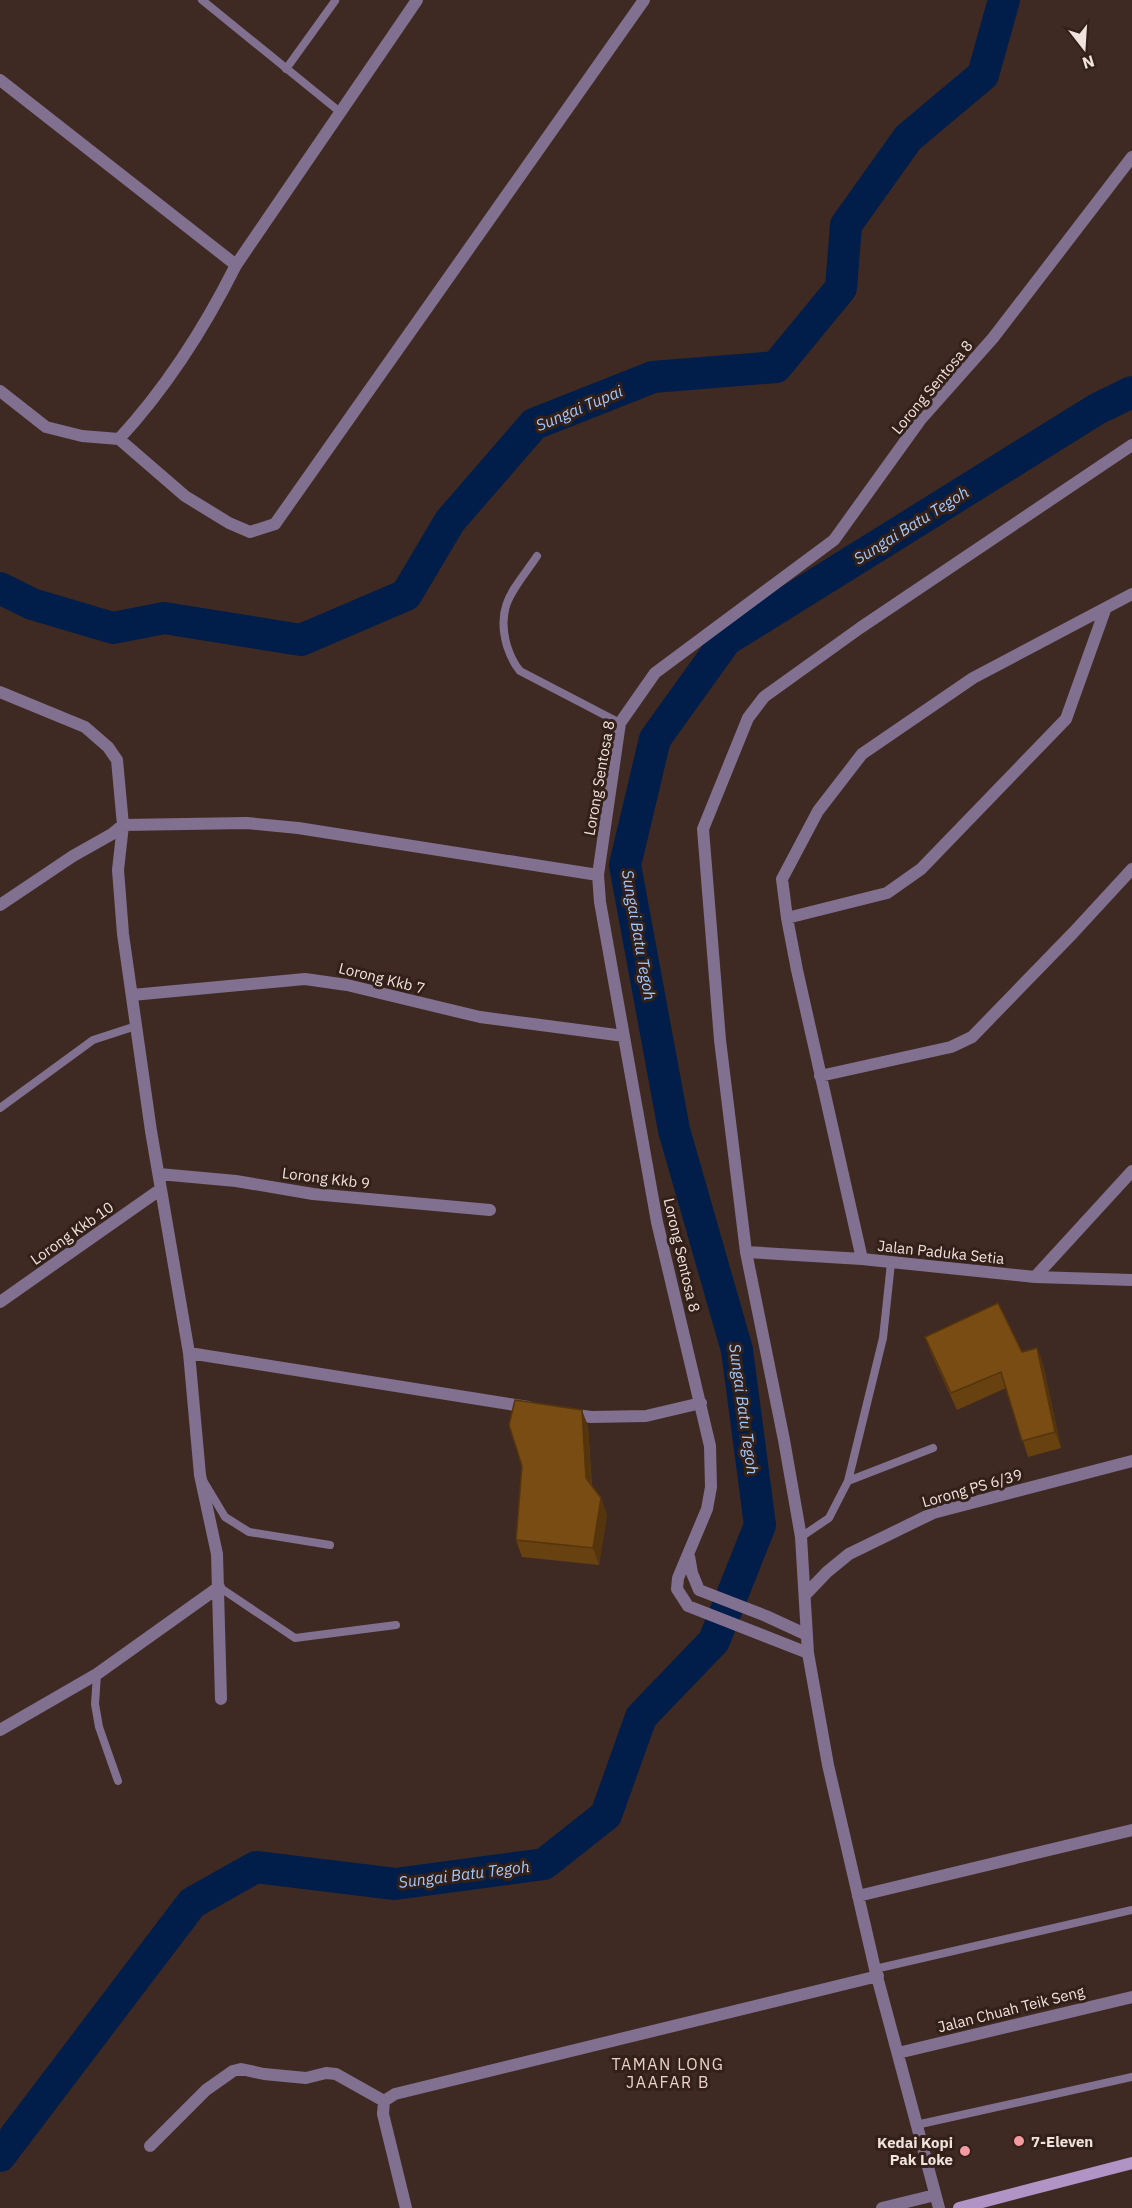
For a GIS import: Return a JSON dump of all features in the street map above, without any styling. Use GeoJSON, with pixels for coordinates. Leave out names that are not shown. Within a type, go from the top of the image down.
{"type":"FeatureCollection","features":[{"type":"Feature","properties":{"kind":"street"},"geometry":{"type":"LineString","coordinates":[[119,439],[145,411],[173,372],[236,265],[417,0]]}},
{"type":"Feature","properties":{"kind":"street"},"geometry":{"type":"LineString","coordinates":[[0,391],[46,427],[82,436],[119,439],[186,496],[229,522],[250,532],[275,524],[644,0]]}},
{"type":"Feature","properties":{"kind":"street"},"geometry":{"type":"LineString","coordinates":[[0,80],[236,265]]}},
{"type":"Feature","properties":{"kind":"street","name":"Lorong Sentosa 8"},"geometry":{"type":"LineString","coordinates":[[808,1653],[688,1606],[677,1589],[678,1578],[707,1509],[711,1487],[710,1446],[657,1222],[600,902],[598,875],[620,723],[655,673],[834,540],[921,419],[993,338],[1132,157]]}},
{"type":"Feature","properties":{"kind":"street"},"geometry":{"type":"LineString","coordinates":[[939,2208],[858,1896],[828,1765],[808,1653],[805,1634],[801,1537],[746,1252],[720,1040],[703,829],[748,718],[764,696],[860,628],[1132,446]]}},
{"type":"Feature","properties":{"kind":"street"},"geometry":{"type":"LineString","coordinates":[[862,1259],[820,1076],[787,918],[782,879],[818,811],[862,754],[973,678],[1132,594]]}},
{"type":"Feature","properties":{"kind":"street"},"geometry":{"type":"LineString","coordinates":[[787,918],[887,893],[921,869],[1066,719],[1105,610]]}},
{"type":"Feature","properties":{"kind":"street"},"geometry":{"type":"LineString","coordinates":[[0,692],[85,727],[108,747],[117,760],[123,825],[118,870],[123,934],[151,1131],[189,1353],[201,1475],[217,1554],[221,1699]]}},
{"type":"Feature","properties":{"kind":"street"},"geometry":{"type":"LineString","coordinates":[[0,905],[123,825],[248,823],[298,828],[598,875]]}},
{"type":"Feature","properties":{"kind":"street"},"geometry":{"type":"LineString","coordinates":[[820,1076],[951,1047],[972,1037],[1132,869]]}},
{"type":"Feature","properties":{"kind":"street","name":"Lorong Kkb 7"},"geometry":{"type":"LineString","coordinates":[[132,995],[305,979],[347,985],[480,1017],[624,1036]]}},
{"type":"Feature","properties":{"kind":"street"},"geometry":{"type":"LineString","coordinates":[[1035,1277],[1132,1171]]}},
{"type":"Feature","properties":{"kind":"street","name":"Lorong Kkb 9"},"geometry":{"type":"LineString","coordinates":[[159,1174],[236,1180],[313,1194],[490,1210]]}},
{"type":"Feature","properties":{"kind":"street","name":"Lorong Kkb 10"},"geometry":{"type":"LineString","coordinates":[[0,1302],[161,1189]]}},
{"type":"Feature","properties":{"kind":"street","name":"Jalan Paduka Setia"},"geometry":{"type":"LineString","coordinates":[[746,1252],[862,1259],[1035,1277],[1132,1280]]}},
{"type":"Feature","properties":{"kind":"street"},"geometry":{"type":"LineString","coordinates":[[189,1353],[591,1417],[646,1416],[701,1403]]}},
{"type":"Feature","properties":{"kind":"street","name":"Lorong PS 6/39"},"geometry":{"type":"LineString","coordinates":[[804,1595],[849,1554],[933,1513],[1132,1461]]}},
{"type":"Feature","properties":{"kind":"street"},"geometry":{"type":"LineString","coordinates":[[689,1556],[692,1573],[699,1590],[805,1634]]}},
{"type":"Feature","properties":{"kind":"street"},"geometry":{"type":"LineString","coordinates":[[0,1730],[97,1674],[219,1587]]}},
{"type":"Feature","properties":{"kind":"street"},"geometry":{"type":"LineString","coordinates":[[858,1896],[1132,1830]]}},
{"type":"Feature","properties":{"kind":"street"},"geometry":{"type":"LineString","coordinates":[[384,2101],[395,2094],[876,1972]]}},
{"type":"Feature","properties":{"kind":"street","name":"Jalan Chuah Teik Seng"},"geometry":{"type":"LineString","coordinates":[[898,2053],[1132,1996]]}},
{"type":"Feature","properties":{"kind":"street"},"geometry":{"type":"LineString","coordinates":[[150,2145],[206,2090],[233,2071],[242,2069],[264,2074],[306,2078],[326,2073],[336,2074],[384,2101]]}},
{"type":"Feature","properties":{"kind":"street"},"geometry":{"type":"LineString","coordinates":[[384,2101],[383,2114],[406,2208]]}},
{"type":"Feature","properties":{"kind":"street"},"geometry":{"type":"LineString","coordinates":[[959,2208],[1131,2167]]}},
{"type":"Feature","properties":{"kind":"street"},"geometry":{"type":"LineString","coordinates":[[882,2208],[935,2195]]}},
{"type":"Feature","properties":{"kind":"lane"},"geometry":{"type":"LineString","coordinates":[[202,0],[340,112]]}},
{"type":"Feature","properties":{"kind":"lane"},"geometry":{"type":"LineString","coordinates":[[286,69],[335,1]]}},
{"type":"Feature","properties":{"kind":"lane"},"geometry":{"type":"LineString","coordinates":[[537,556],[503,611],[503,630],[511,658],[520,671],[620,723]]}},
{"type":"Feature","properties":{"kind":"lane"},"geometry":{"type":"LineString","coordinates":[[0,1108],[93,1040],[136,1026]]}},
{"type":"Feature","properties":{"kind":"lane"},"geometry":{"type":"LineString","coordinates":[[801,1537],[829,1518],[848,1481],[883,1338],[891,1263]]}},
{"type":"Feature","properties":{"kind":"lane"},"geometry":{"type":"LineString","coordinates":[[848,1481],[933,1448]]}},
{"type":"Feature","properties":{"kind":"lane"},"geometry":{"type":"LineString","coordinates":[[201,1475],[225,1517],[249,1532],[330,1545]]}},
{"type":"Feature","properties":{"kind":"lane"},"geometry":{"type":"LineString","coordinates":[[219,1587],[295,1638],[396,1625]]}},
{"type":"Feature","properties":{"kind":"lane"},"geometry":{"type":"LineString","coordinates":[[97,1674],[95,1704],[99,1727],[118,1780]]}},
{"type":"Feature","properties":{"kind":"lane"},"geometry":{"type":"LineString","coordinates":[[876,1972],[1132,1910]]}},
{"type":"Feature","properties":{"kind":"lane"},"geometry":{"type":"LineString","coordinates":[[916,2125],[1132,2077]]}},
{"type":"Feature","properties":{"kind":"building"},"geometry":{"type":"Polygon","coordinates":[[[998,1303],[1022,1352],[1037,1348],[1055,1432],[1022,1441],[1001,1372],[951,1393],[925,1337],[998,1303]]]}},
{"type":"Feature","properties":{"kind":"building"},"geometry":{"type":"Polygon","coordinates":[[[515,1400],[582,1410],[586,1478],[601,1498],[593,1548],[516,1540],[522,1466],[509,1425],[515,1400]]]}},
{"type":"Feature","properties":{"kind":"waterway","name":"Sungai Tupai"},"geometry":{"type":"LineString","coordinates":[[0,588],[32,604],[113,628],[164,618],[301,640],[406,595],[450,521],[534,424],[653,377],[776,367],[841,288],[846,225],[908,138],[983,75],[1004,0]]}},
{"type":"Feature","properties":{"kind":"waterway","name":"Sungai Batu Tegoh"},"geometry":{"type":"LineString","coordinates":[[0,2156],[192,1903],[256,1867],[395,1884],[544,1864],[606,1815],[641,1717],[714,1641],[760,1525],[737,1350],[674,1130],[625,865],[655,739],[726,640],[1097,409],[1132,392]]}},
{"type":"Feature","properties":{"kind":"place","name":"7-Eleven"},"geometry":{"type":"Point","coordinates":[1019,2141]}},
{"type":"Feature","properties":{"kind":"place","name":"Kedai Kopi Pak Loke"},"geometry":{"type":"Point","coordinates":[965,2151]}},
{"type":"Feature","properties":{"kind":"district","name":"TAMAN LONG JAAFAR B"},"geometry":{"type":"Point","coordinates":[668,2073]}}]}
